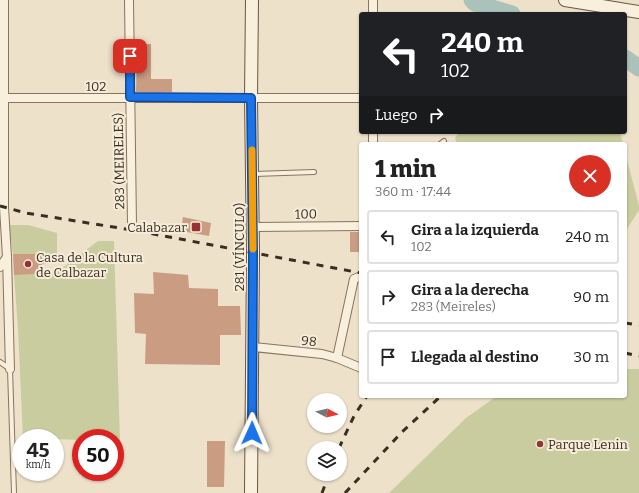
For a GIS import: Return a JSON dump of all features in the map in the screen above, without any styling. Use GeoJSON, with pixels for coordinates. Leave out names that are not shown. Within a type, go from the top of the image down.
{"type":"FeatureCollection","features":[{"type":"Feature","properties":{"kind":"main road","name":"281 (VÍNCULO)"},"geometry":{"type":"LineString","coordinates":[[251,493],[253,347],[251,98],[252,0]]}},
{"type":"Feature","properties":{"kind":"main road"},"geometry":{"type":"LineString","coordinates":[[565,0],[586,2],[639,12]]}},
{"type":"Feature","properties":{"kind":"street"},"geometry":{"type":"LineString","coordinates":[[4,0],[2,228],[7,257],[10,369]]}},
{"type":"Feature","properties":{"kind":"street","name":"283 (MEIRELES)"},"geometry":{"type":"LineString","coordinates":[[129,0],[132,225]]}},
{"type":"Feature","properties":{"kind":"street"},"geometry":{"type":"LineString","coordinates":[[373,0],[373,12]]}},
{"type":"Feature","properties":{"kind":"street","name":"102"},"geometry":{"type":"LineString","coordinates":[[2,98],[359,98]]}},
{"type":"Feature","properties":{"kind":"street","name":"100"},"geometry":{"type":"LineString","coordinates":[[252,227],[359,226]]}},
{"type":"Feature","properties":{"kind":"street"},"geometry":{"type":"LineString","coordinates":[[0,266],[7,257]]}},
{"type":"Feature","properties":{"kind":"street"},"geometry":{"type":"LineString","coordinates":[[337,358],[354,279],[359,277]]}},
{"type":"Feature","properties":{"kind":"street","name":"98"},"geometry":{"type":"LineString","coordinates":[[253,347],[322,354],[337,358],[359,367]]}},
{"type":"Feature","properties":{"kind":"lane"},"geometry":{"type":"LineString","coordinates":[[252,174],[314,172]]}},
{"type":"Feature","properties":{"kind":"lane"},"geometry":{"type":"LineString","coordinates":[[0,362],[10,369],[14,493]]}},
{"type":"Feature","properties":{"kind":"green space"},"geometry":{"type":"Polygon","coordinates":[[[458,134],[620,134],[622,142],[456,142],[455,138],[458,134]]]}},
{"type":"Feature","properties":{"kind":"green space"},"geometry":{"type":"Polygon","coordinates":[[[627,160],[639,206],[639,210],[627,229],[627,160]]]}},
{"type":"Feature","properties":{"kind":"green space"},"geometry":{"type":"Polygon","coordinates":[[[9,225],[28,225],[57,233],[57,254],[13,254],[9,225]]]}},
{"type":"Feature","properties":{"kind":"green space"},"geometry":{"type":"Polygon","coordinates":[[[98,241],[114,241],[120,429],[72,429],[72,440],[64,439],[64,429],[23,429],[14,275],[57,272],[98,241]]]}},
{"type":"Feature","properties":{"kind":"green space","name":"Parque Lenin"},"geometry":{"type":"Polygon","coordinates":[[[627,369],[639,369],[639,493],[389,493],[466,418],[494,398],[627,398],[627,369]]]}},
{"type":"Feature","properties":{"kind":"building"},"geometry":{"type":"Polygon","coordinates":[[[137,44],[151,44],[151,79],[172,79],[172,92],[136,92],[137,44]]]}},
{"type":"Feature","properties":{"kind":"building","name":"Calabazar"},"geometry":{"type":"Polygon","coordinates":[[[183,217],[211,223],[209,236],[181,231],[183,217]]]}},
{"type":"Feature","properties":{"kind":"building"},"geometry":{"type":"Polygon","coordinates":[[[350,232],[359,232],[359,252],[350,252],[350,232]]]}},
{"type":"Feature","properties":{"kind":"building","name":"Casa de la Cultura de Calbazar"},"geometry":{"type":"Polygon","coordinates":[[[13,254],[57,254],[56,264],[42,264],[43,274],[14,275],[13,254]]]}},
{"type":"Feature","properties":{"kind":"building"},"geometry":{"type":"Polygon","coordinates":[[[153,272],[188,275],[189,288],[218,289],[218,306],[240,306],[241,335],[220,335],[220,365],[145,364],[146,334],[135,333],[134,293],[154,294],[153,272]]]}},
{"type":"Feature","properties":{"kind":"building"},"geometry":{"type":"Polygon","coordinates":[[[207,441],[225,441],[224,487],[207,487],[207,441]]]}},
{"type":"Feature","properties":{"kind":"waterway"},"geometry":{"type":"LineString","coordinates":[[472,0],[475,3],[505,12]]}},
{"type":"Feature","properties":{"kind":"waterway"},"geometry":{"type":"LineString","coordinates":[[627,59],[639,68]]}},
{"type":"Feature","properties":{"kind":"railway"},"geometry":{"type":"LineString","coordinates":[[0,206],[26,213],[132,230],[359,273]]}},
{"type":"Feature","properties":{"kind":"railway"},"geometry":{"type":"LineString","coordinates":[[627,323],[639,325]]}},
{"type":"Feature","properties":{"kind":"railway"},"geometry":{"type":"LineString","coordinates":[[627,353],[639,356]]}},
{"type":"Feature","properties":{"kind":"railway"},"geometry":{"type":"LineString","coordinates":[[342,441],[354,416],[366,398]]}},
{"type":"Feature","properties":{"kind":"railway"},"geometry":{"type":"LineString","coordinates":[[345,493],[402,432],[439,398]]}},
{"type":"Feature","properties":{"kind":"railway"},"geometry":{"type":"LineString","coordinates":[[322,493],[326,481]]}},
{"type":"Feature","properties":{"kind":"slow traffic"},"geometry":{"type":"LineString","coordinates":[[252,150],[253,249]]}},
{"type":"Feature","properties":{"kind":"place","name":"Calabazar"},"geometry":{"type":"Point","coordinates":[196,227]}},
{"type":"Feature","properties":{"kind":"place","name":"Casa de la Cultura de Calbazar"},"geometry":{"type":"Point","coordinates":[28,264]}},
{"type":"Feature","properties":{"kind":"place","name":"Parque Lenin"},"geometry":{"type":"Point","coordinates":[540,444]}},
{"type":"Feature","properties":{"kind":"route"},"geometry":{"type":"LineString","coordinates":[[130,56],[130,97],[251,98],[253,254],[252,433]]}}]}
